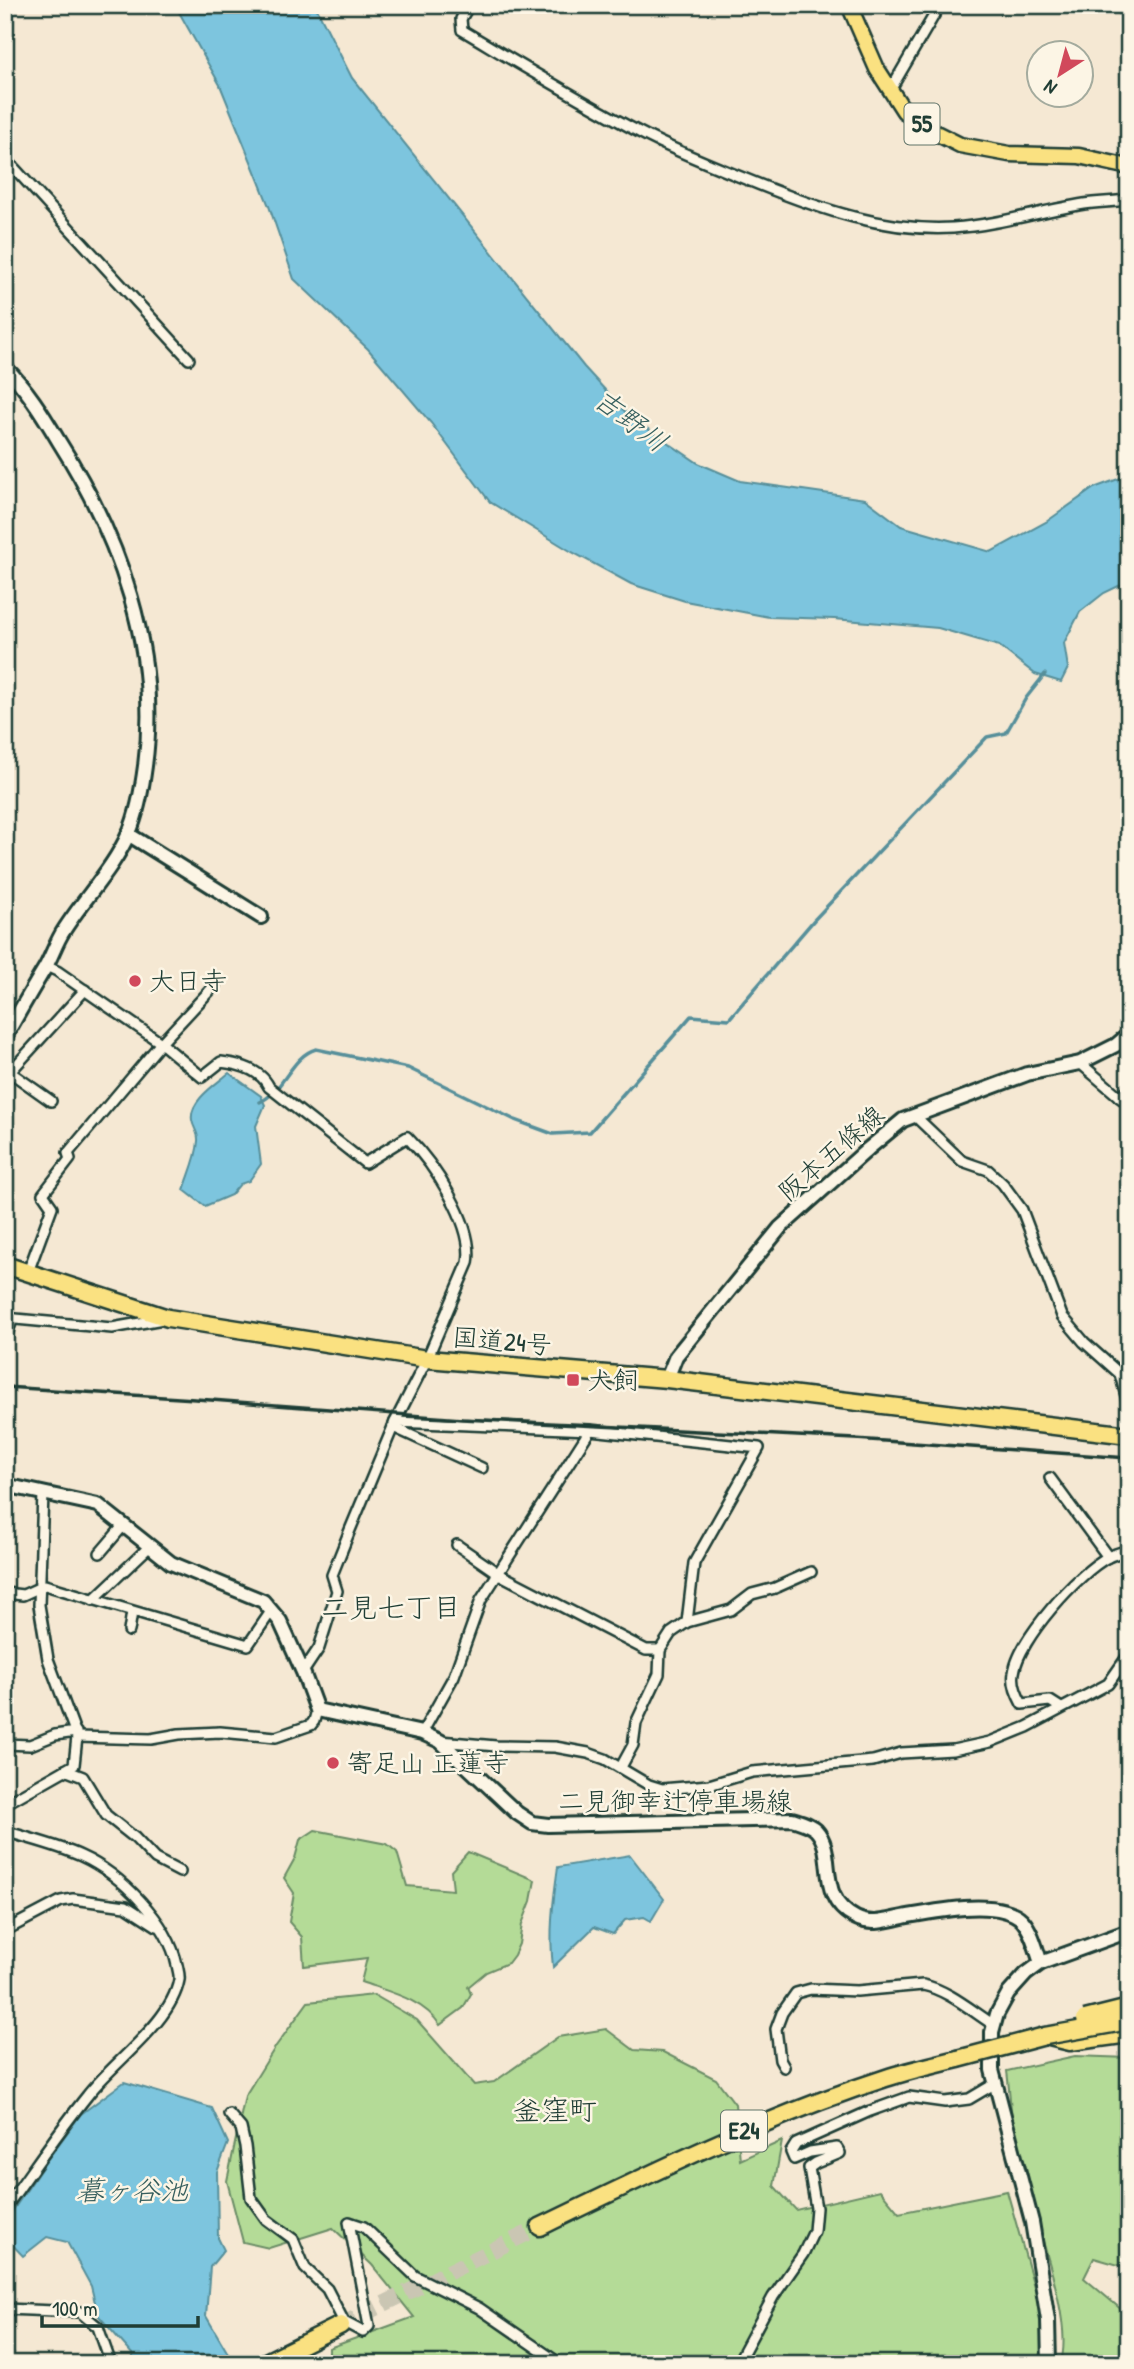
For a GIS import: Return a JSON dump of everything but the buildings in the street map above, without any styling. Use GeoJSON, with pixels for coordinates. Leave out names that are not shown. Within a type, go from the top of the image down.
{"type":"FeatureCollection","features":[{"type":"Feature","properties":{"kind":"highway","name":"国道24号"},"geometry":{"type":"LineString","coordinates":[[5,1265],[168,1318],[427,1359],[667,1379],[1128,1430]]}},
{"type":"Feature","properties":{"kind":"highway"},"geometry":{"type":"LineString","coordinates":[[976,2054],[1004,2041],[1129,2008]]}},
{"type":"Feature","properties":{"kind":"highway","name":"E24"},"geometry":{"type":"LineString","coordinates":[[540,2227],[774,2118],[888,2077],[1045,2036],[1129,2021]]}},
{"type":"Feature","properties":{"kind":"highway"},"geometry":{"type":"LineString","coordinates":[[1045,2036],[1070,2042],[1129,2034]]}},
{"type":"Feature","properties":{"kind":"highway"},"geometry":{"type":"LineString","coordinates":[[262,2364],[341,2325]]}},
{"type":"Feature","properties":{"kind":"main road","name":"55"},"geometry":{"type":"LineString","coordinates":[[849,5],[877,69],[904,111],[934,132],[960,145],[1009,154],[1079,156],[1129,167]]}},
{"type":"Feature","properties":{"kind":"main road"},"geometry":{"type":"LineString","coordinates":[[5,367],[25,387],[80,475],[109,534],[125,578],[142,642],[148,690],[148,745],[138,809],[128,834],[109,869],[63,932],[5,1037]]}},
{"type":"Feature","properties":{"kind":"main road"},"geometry":{"type":"LineString","coordinates":[[128,834],[261,917]]}},
{"type":"Feature","properties":{"kind":"main road","name":"阪本五條線"},"geometry":{"type":"LineString","coordinates":[[667,1379],[676,1356],[780,1228],[903,1120],[1027,1074],[1080,1063],[1116,1045],[1129,1034]]}},
{"type":"Feature","properties":{"kind":"main road"},"geometry":{"type":"LineString","coordinates":[[5,1485],[98,1505],[170,1563],[254,1597],[272,1610],[280,1621],[317,1710]]}},
{"type":"Feature","properties":{"kind":"main road","name":"二見御幸辻停車場線"},"geometry":{"type":"LineString","coordinates":[[317,1710],[422,1733],[440,1741],[517,1814],[532,1823],[548,1825],[792,1819],[815,1828],[824,1846],[831,1891],[846,1911],[856,1918],[878,1922],[947,1910],[989,1909],[1009,1912],[1024,1922],[1041,1964]]}},
{"type":"Feature","properties":{"kind":"main road"},"geometry":{"type":"LineString","coordinates":[[1049,2364],[1048,2320],[1032,2222],[990,2057],[993,2025],[1016,1984],[1041,1964],[1129,1931]]}},
{"type":"Feature","properties":{"kind":"street"},"geometry":{"type":"LineString","coordinates":[[469,5],[461,19],[462,30],[643,134],[710,165],[798,200],[849,216],[883,224],[953,228],[1023,218],[1085,204],[1126,200],[1129,197]]}},
{"type":"Feature","properties":{"kind":"street"},"geometry":{"type":"LineString","coordinates":[[877,69],[892,87],[940,5]]}},
{"type":"Feature","properties":{"kind":"street"},"geometry":{"type":"LineString","coordinates":[[5,159],[189,359]]}},
{"type":"Feature","properties":{"kind":"street"},"geometry":{"type":"LineString","coordinates":[[46,966],[161,1043],[202,1077],[221,1062],[236,1064],[265,1077],[269,1087],[365,1163],[407,1137],[444,1184],[459,1214],[470,1253],[461,1282],[427,1359],[394,1424],[332,1576],[337,1591],[319,1648],[303,1672]]}},
{"type":"Feature","properties":{"kind":"street"},"geometry":{"type":"LineString","coordinates":[[28,1272],[52,1208],[43,1194],[70,1159],[68,1153],[161,1043],[215,985]]}},
{"type":"Feature","properties":{"kind":"street"},"geometry":{"type":"LineString","coordinates":[[51,1101],[10,1072],[85,990]]}},
{"type":"Feature","properties":{"kind":"street"},"geometry":{"type":"LineString","coordinates":[[1080,1063],[1129,1105]]}},
{"type":"Feature","properties":{"kind":"street"},"geometry":{"type":"LineString","coordinates":[[1119,1097],[1129,1089]]}},
{"type":"Feature","properties":{"kind":"street"},"geometry":{"type":"LineString","coordinates":[[915,1116],[962,1161],[988,1170],[1003,1184],[1022,1210],[1062,1316],[1084,1342],[1120,1374],[1129,1407]]}},
{"type":"Feature","properties":{"kind":"street"},"geometry":{"type":"LineString","coordinates":[[5,1339],[9,1318],[112,1328],[168,1318]]}},
{"type":"Feature","properties":{"kind":"street"},"geometry":{"type":"LineString","coordinates":[[394,1424],[590,1430],[759,1448],[694,1563],[687,1622]]}},
{"type":"Feature","properties":{"kind":"street"},"geometry":{"type":"LineString","coordinates":[[394,1424],[482,1468]]}},
{"type":"Feature","properties":{"kind":"street"},"geometry":{"type":"LineString","coordinates":[[422,1733],[454,1676],[481,1600],[590,1430]]}},
{"type":"Feature","properties":{"kind":"street"},"geometry":{"type":"LineString","coordinates":[[1050,1478],[1108,1557]]}},
{"type":"Feature","properties":{"kind":"street"},"geometry":{"type":"LineString","coordinates":[[5,1804],[74,1765],[76,1734],[48,1659],[38,1589],[42,1554],[43,1494]]}},
{"type":"Feature","properties":{"kind":"street"},"geometry":{"type":"LineString","coordinates":[[100,1553],[123,1526]]}},
{"type":"Feature","properties":{"kind":"street"},"geometry":{"type":"LineString","coordinates":[[457,1545],[499,1574],[646,1650],[660,1650]]}},
{"type":"Feature","properties":{"kind":"street"},"geometry":{"type":"LineString","coordinates":[[93,1600],[149,1547]]}},
{"type":"Feature","properties":{"kind":"street"},"geometry":{"type":"LineString","coordinates":[[1061,1708],[1049,1700],[1022,1704],[1013,1675],[1016,1664],[1037,1626],[1066,1591],[1108,1557],[1129,1550]]}},
{"type":"Feature","properties":{"kind":"street"},"geometry":{"type":"LineString","coordinates":[[621,1767],[633,1745],[636,1723],[659,1674],[660,1650],[671,1633],[687,1622],[731,1610],[752,1594],[775,1588],[811,1572]]}},
{"type":"Feature","properties":{"kind":"street"},"geometry":{"type":"LineString","coordinates":[[5,1593],[23,1595],[45,1586],[248,1645],[272,1610]]}},
{"type":"Feature","properties":{"kind":"street"},"geometry":{"type":"LineString","coordinates":[[129,1631],[132,1612]]}},
{"type":"Feature","properties":{"kind":"street"},"geometry":{"type":"LineString","coordinates":[[440,1741],[588,1752],[621,1767],[649,1785],[662,1788],[709,1785],[752,1772],[873,1761],[901,1753],[978,1746],[1027,1727],[1108,1684],[1129,1654]]}},
{"type":"Feature","properties":{"kind":"street"},"geometry":{"type":"LineString","coordinates":[[5,1744],[30,1745],[55,1735],[76,1734],[150,1739],[220,1732],[276,1737],[310,1725],[317,1710]]}},
{"type":"Feature","properties":{"kind":"street"},"geometry":{"type":"LineString","coordinates":[[65,1770],[83,1777],[106,1815],[135,1838],[155,1859],[180,1872]]}},
{"type":"Feature","properties":{"kind":"street"},"geometry":{"type":"LineString","coordinates":[[5,1830],[82,1856],[107,1871],[140,1901],[164,1931],[173,1950],[180,1979],[170,2002],[142,2040],[86,2096],[5,2208]]}},
{"type":"Feature","properties":{"kind":"street"},"geometry":{"type":"LineString","coordinates":[[6,1930],[61,1901],[73,1899],[126,1906],[164,1931]]}},
{"type":"Feature","properties":{"kind":"street"},"geometry":{"type":"LineString","coordinates":[[784,2067],[780,2060],[776,2029],[782,2013],[796,1993],[811,1989],[857,1991],[923,1985],[944,1991],[993,2025]]}},
{"type":"Feature","properties":{"kind":"street"},"geometry":{"type":"LineString","coordinates":[[737,2364],[773,2297],[803,2253],[814,2231],[816,2207],[809,2168],[840,2153],[837,2148],[810,2152],[794,2159],[791,2152],[796,2144],[870,2110],[909,2097],[945,2102],[970,2099],[996,2083]]}},
{"type":"Feature","properties":{"kind":"street"},"geometry":{"type":"LineString","coordinates":[[229,2114],[241,2129],[251,2198],[266,2219],[293,2239],[305,2268],[327,2289],[344,2322],[363,2332],[369,2326],[349,2222],[364,2227],[415,2276],[479,2308],[553,2359],[556,2364]]}},
{"type":"Feature","properties":{"kind":"street"},"geometry":{"type":"LineString","coordinates":[[5,2309],[80,2312],[98,2327],[111,2364]]}},
{"type":"Feature","properties":{"kind":"green space"},"geometry":{"type":"Polygon","coordinates":[[[315,1830],[387,1844],[397,1852],[407,1886],[453,1890],[451,1871],[468,1852],[535,1880],[514,1955],[508,1963],[486,1972],[468,1987],[471,1994],[463,2008],[440,2025],[433,2016],[415,2003],[361,1982],[367,1958],[304,1966],[302,1937],[289,1922],[294,1893],[284,1878],[295,1858],[300,1840],[315,1830]]]}},
{"type":"Feature","properties":{"kind":"green space"},"geometry":{"type":"Polygon","coordinates":[[[374,1995],[417,2020],[474,2085],[494,2082],[558,2037],[606,2029],[634,2050],[663,2052],[716,2079],[735,2104],[740,2160],[782,2141],[774,2186],[796,2210],[880,2190],[899,2213],[1007,2191],[1044,2322],[1044,2346],[1038,2364],[329,2364],[329,2348],[414,2317],[372,2265],[333,2228],[269,2248],[243,2242],[227,2181],[245,2096],[308,2002],[374,1995]]]}},
{"type":"Feature","properties":{"kind":"green space"},"geometry":{"type":"Polygon","coordinates":[[[1075,2056],[1129,2058],[1129,2268],[1094,2258],[1084,2278],[1129,2316],[1129,2364],[1060,2364],[1064,2344],[1062,2318],[1020,2163],[1012,2123],[1007,2071],[1075,2056]]]}},
{"type":"Feature","properties":{"kind":"water","name":"吉野川"},"geometry":{"type":"Polygon","coordinates":[[[175,5],[315,5],[352,78],[584,367],[629,416],[698,463],[740,481],[865,499],[901,526],[991,552],[1046,522],[1094,488],[1129,475],[1129,581],[1104,593],[1080,612],[1064,643],[1068,668],[1061,682],[1035,674],[999,646],[938,628],[834,619],[769,617],[685,601],[631,584],[490,502],[431,423],[368,349],[294,279],[269,206],[220,85],[175,5]]]}},
{"type":"Feature","properties":{"kind":"water"},"geometry":{"type":"Polygon","coordinates":[[[229,1073],[261,1096],[265,1105],[256,1126],[261,1164],[249,1181],[240,1184],[231,1195],[205,1206],[184,1190],[198,1141],[192,1113],[204,1094],[229,1073]]]}},
{"type":"Feature","properties":{"kind":"water"},"geometry":{"type":"Polygon","coordinates":[[[630,1855],[664,1899],[651,1921],[644,1917],[625,1920],[613,1934],[594,1927],[553,1967],[552,1917],[558,1867],[630,1855]]]}},
{"type":"Feature","properties":{"kind":"water","name":"暮ヶ谷池"},"geometry":{"type":"Polygon","coordinates":[[[124,2082],[212,2108],[228,2143],[217,2172],[218,2238],[224,2250],[210,2267],[206,2316],[229,2355],[208,2364],[131,2364],[133,2355],[98,2315],[91,2286],[67,2242],[47,2237],[23,2256],[5,2237],[5,2222],[81,2114],[124,2082]]]}},
{"type":"Feature","properties":{"kind":"waterway"},"geometry":{"type":"LineString","coordinates":[[260,1102],[275,1090],[300,1059],[316,1049],[408,1068],[515,1120],[553,1134],[590,1132],[691,1016],[729,1019],[814,920],[987,737],[1006,733],[1026,698],[1045,674]]}},
{"type":"Feature","properties":{"kind":"tunnel"},"geometry":{"type":"LineString","coordinates":[[341,2325],[540,2227]]}},
{"type":"Feature","properties":{"kind":"railway"},"geometry":{"type":"LineString","coordinates":[[5,1387],[462,1419],[855,1439],[1129,1458]]}},
{"type":"Feature","properties":{"kind":"place","name":"大日寺"},"geometry":{"type":"Point","coordinates":[135,981]}},
{"type":"Feature","properties":{"kind":"place","name":"犬飼"},"geometry":{"type":"Point","coordinates":[573,1380]}},
{"type":"Feature","properties":{"kind":"place","name":"寄足山 正蓮寺"},"geometry":{"type":"Point","coordinates":[333,1763]}},
{"type":"Feature","properties":{"kind":"district","name":"二見七丁目"},"geometry":{"type":"Point","coordinates":[391,1607]}},
{"type":"Feature","properties":{"kind":"district","name":"釜窪町"},"geometry":{"type":"Point","coordinates":[555,2110]}}]}
